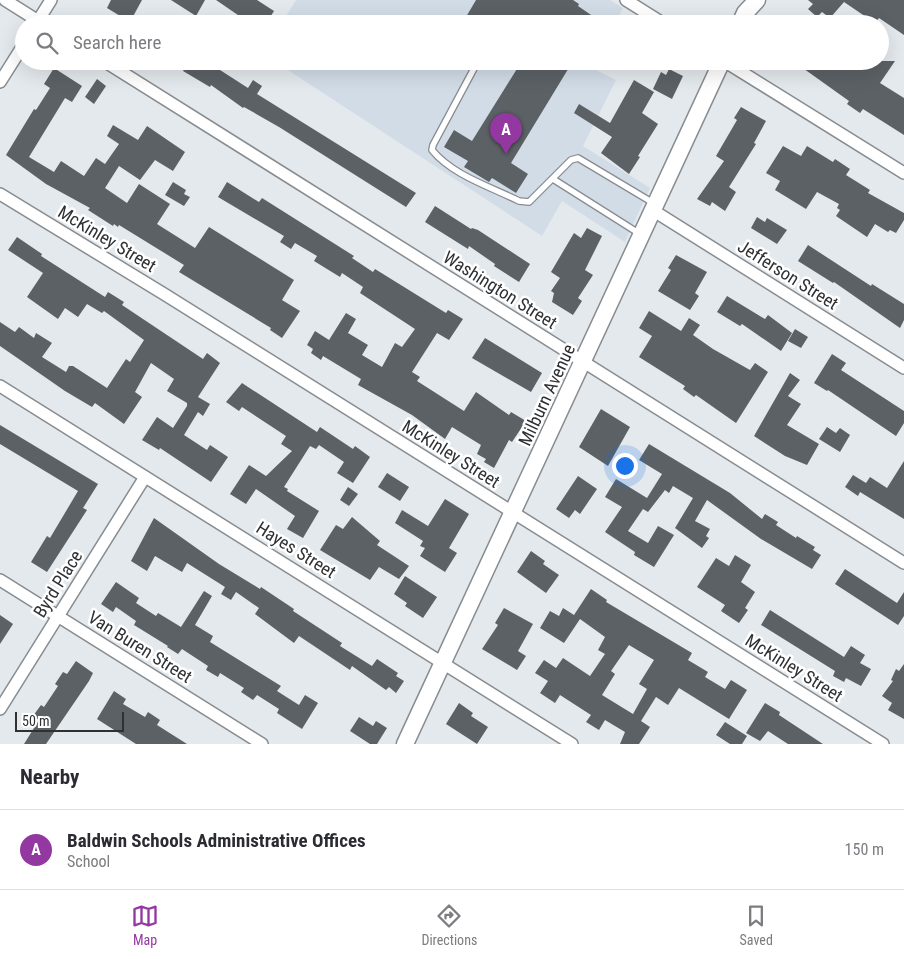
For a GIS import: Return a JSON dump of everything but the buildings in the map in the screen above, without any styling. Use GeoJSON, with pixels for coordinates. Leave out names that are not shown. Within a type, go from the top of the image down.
{"type":"FeatureCollection","features":[{"type":"Feature","properties":{"kind":"main road"},"geometry":{"type":"LineString","coordinates":[[744,15],[757,0]]}},
{"type":"Feature","properties":{"kind":"main road","name":"Milburn Avenue"},"geometry":{"type":"LineString","coordinates":[[405,744],[514,514],[719,70]]}},
{"type":"Feature","properties":{"kind":"street"},"geometry":{"type":"LineString","coordinates":[[6,0],[28,15]]}},
{"type":"Feature","properties":{"kind":"street"},"geometry":{"type":"LineString","coordinates":[[43,15],[51,0]]}},
{"type":"Feature","properties":{"kind":"street"},"geometry":{"type":"LineString","coordinates":[[626,0],[650,15]]}},
{"type":"Feature","properties":{"kind":"street"},"geometry":{"type":"LineString","coordinates":[[0,82],[15,58]]}},
{"type":"Feature","properties":{"kind":"street","name":"Washington Street"},"geometry":{"type":"LineString","coordinates":[[118,70],[904,563]]}},
{"type":"Feature","properties":{"kind":"street"},"geometry":{"type":"LineString","coordinates":[[737,70],[904,174]]}},
{"type":"Feature","properties":{"kind":"street","name":"McKinley Street"},"geometry":{"type":"LineString","coordinates":[[0,194],[164,294],[883,744]]}},
{"type":"Feature","properties":{"kind":"street","name":"Jefferson Street"},"geometry":{"type":"LineString","coordinates":[[655,208],[904,368]]}},
{"type":"Feature","properties":{"kind":"street","name":"Hayes Street"},"geometry":{"type":"LineString","coordinates":[[0,386],[572,744]]}},
{"type":"Feature","properties":{"kind":"street","name":"Byrd Place"},"geometry":{"type":"LineString","coordinates":[[0,710],[145,477]]}},
{"type":"Feature","properties":{"kind":"street","name":"Van Buren Street"},"geometry":{"type":"LineString","coordinates":[[0,580],[262,744]]}},
{"type":"Feature","properties":{"kind":"lane"},"geometry":{"type":"LineString","coordinates":[[473,70],[436,138],[432,150],[457,170],[519,201],[529,202],[571,160],[578,158],[655,208]]}},
{"type":"Feature","properties":{"kind":"lane"},"geometry":{"type":"LineString","coordinates":[[553,180],[643,236]]}},
{"type":"Feature","properties":{"kind":"shaded area"},"geometry":{"type":"Polygon","coordinates":[[[296,0],[610,0],[623,8],[619,15],[287,15],[296,0]]]}},
{"type":"Feature","properties":{"kind":"shaded area"},"geometry":{"type":"Polygon","coordinates":[[[288,70],[596,70],[616,80],[583,146],[650,188],[625,242],[562,201],[542,236],[288,70]]]}},
{"type":"Feature","properties":{"kind":"place","name":"Baldwin Schools Administrative Offices"},"geometry":{"type":"Point","coordinates":[506,154]}}]}
